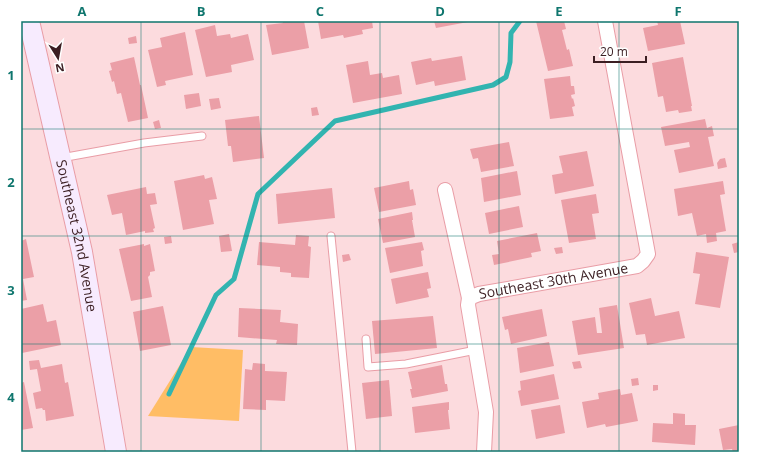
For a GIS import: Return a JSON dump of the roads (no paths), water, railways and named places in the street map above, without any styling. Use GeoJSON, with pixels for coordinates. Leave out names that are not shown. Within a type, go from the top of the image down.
{"type":"FeatureCollection","features":[{"type":"Feature","properties":{"kind":"main road","name":"Southeast 32nd Avenue"},"geometry":{"type":"LineString","coordinates":[[30,21],[84,259],[116,452]]}},
{"type":"Feature","properties":{"kind":"street","name":"Southeast 30th Avenue"},"geometry":{"type":"LineString","coordinates":[[484,452],[486,412],[468,305],[469,298],[479,294],[637,266],[643,262],[648,254],[606,21]]}},
{"type":"Feature","properties":{"kind":"street"},"geometry":{"type":"LineString","coordinates":[[445,190],[469,298]]}},
{"type":"Feature","properties":{"kind":"lane"},"geometry":{"type":"LineString","coordinates":[[61,158],[144,143],[202,136]]}},
{"type":"Feature","properties":{"kind":"lane"},"geometry":{"type":"LineString","coordinates":[[331,236],[352,452]]}},
{"type":"Feature","properties":{"kind":"lane"},"geometry":{"type":"LineString","coordinates":[[366,338],[368,367],[406,364],[476,350]]}},
{"type":"Feature","properties":{"kind":"waterway"},"geometry":{"type":"LineString","coordinates":[[169,394],[216,295],[234,279],[258,194],[335,121],[493,85],[506,77],[510,62],[511,33],[520,21]]}}]}
